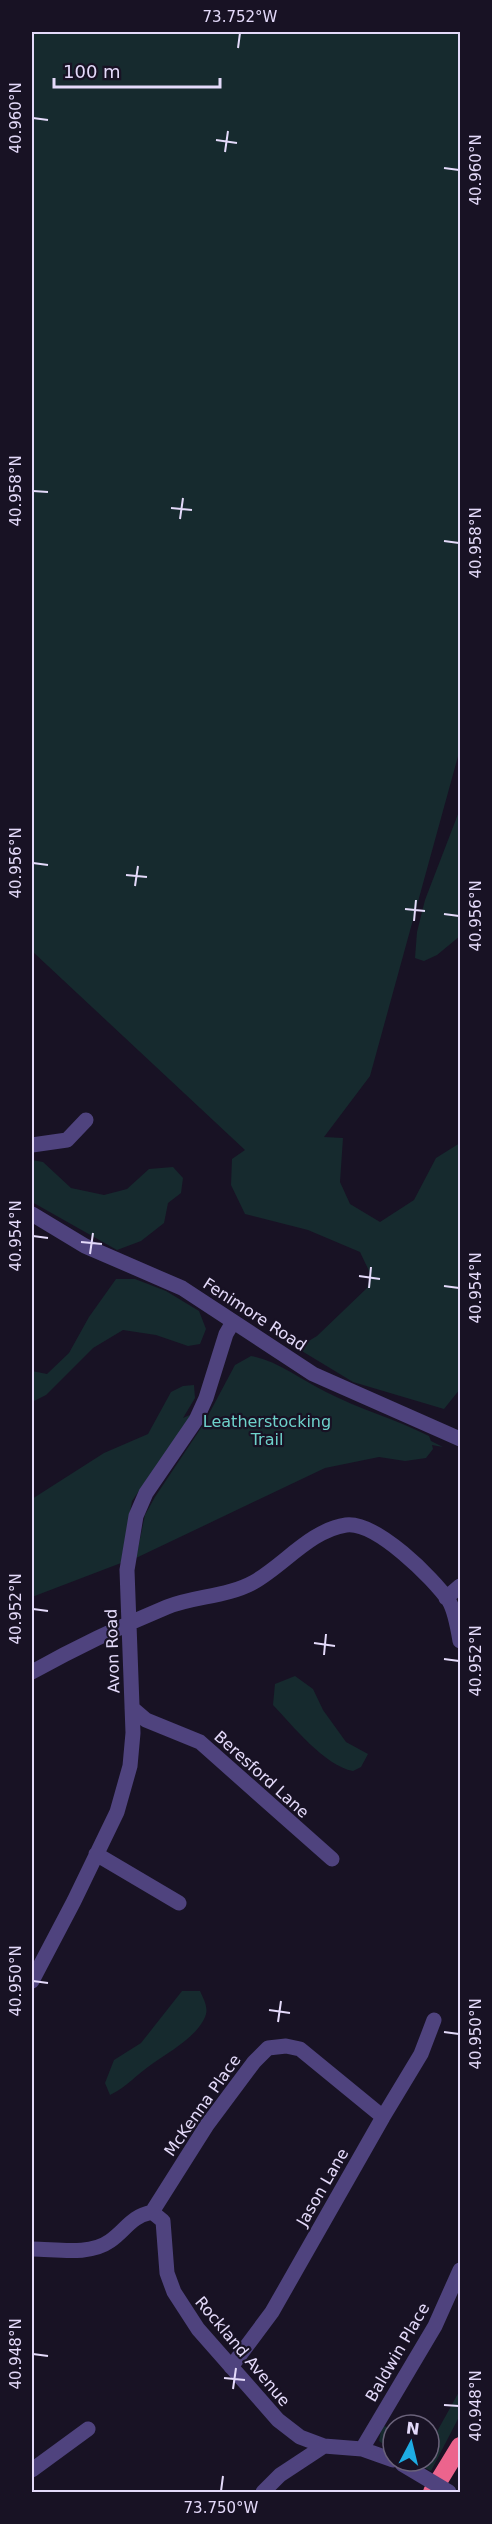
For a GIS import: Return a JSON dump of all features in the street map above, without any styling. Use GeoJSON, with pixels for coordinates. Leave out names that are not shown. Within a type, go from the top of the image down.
{"type":"FeatureCollection","features":[{"type":"Feature","properties":{"kind":"highway"},"geometry":{"type":"LineString","coordinates":[[432,2493],[460,2446]]}},
{"type":"Feature","properties":{"kind":"street"},"geometry":{"type":"LineString","coordinates":[[32,1144],[52,1144],[67,1140],[86,1120]]}},
{"type":"Feature","properties":{"kind":"street","name":"Fenimore Road"},"geometry":{"type":"LineString","coordinates":[[32,1214],[85,1246],[182,1288],[313,1374],[460,1439]]}},
{"type":"Feature","properties":{"kind":"street","name":"Avon Road"},"geometry":{"type":"LineString","coordinates":[[32,1982],[117,1812],[125,1788],[131,1755],[132,1708],[128,1570],[136,1516],[146,1493],[186,1438],[199,1413],[226,1334],[233,1322]]}},
{"type":"Feature","properties":{"kind":"street"},"geometry":{"type":"LineString","coordinates":[[32,1672],[73,1649],[169,1606],[225,1593],[253,1582],[296,1553],[316,1536],[347,1525],[367,1530],[392,1542],[450,1603],[460,1641]]}},
{"type":"Feature","properties":{"kind":"street"},"geometry":{"type":"LineString","coordinates":[[446,1598],[460,1586]]}},
{"type":"Feature","properties":{"kind":"street","name":"Beresford Lane"},"geometry":{"type":"LineString","coordinates":[[132,1708],[146,1720],[200,1742],[332,1859]]}},
{"type":"Feature","properties":{"kind":"street"},"geometry":{"type":"LineString","coordinates":[[96,1854],[179,1903]]}},
{"type":"Feature","properties":{"kind":"street","name":"Jason Lane"},"geometry":{"type":"LineString","coordinates":[[231,2367],[272,2312],[421,2054],[434,2020]]}},
{"type":"Feature","properties":{"kind":"street","name":"McKenna Place"},"geometry":{"type":"LineString","coordinates":[[152,2212],[207,2125],[254,2062],[268,2048],[286,2046],[300,2049],[383,2118]]}},
{"type":"Feature","properties":{"kind":"street"},"geometry":{"type":"LineString","coordinates":[[32,2249],[97,2248],[110,2241],[139,2215],[152,2212]]}},
{"type":"Feature","properties":{"kind":"street","name":"Rockland Avenue"},"geometry":{"type":"LineString","coordinates":[[152,2212],[163,2221],[167,2273],[174,2292],[198,2329],[278,2420],[300,2437],[324,2446],[362,2449],[381,2456]]}},
{"type":"Feature","properties":{"kind":"street","name":"Baldwin Place"},"geometry":{"type":"LineString","coordinates":[[362,2449],[435,2326],[460,2271]]}},
{"type":"Feature","properties":{"kind":"street"},"geometry":{"type":"LineString","coordinates":[[32,2470],[88,2429]]}},
{"type":"Feature","properties":{"kind":"street"},"geometry":{"type":"LineString","coordinates":[[263,2493],[280,2475],[324,2446]]}},
{"type":"Feature","properties":{"kind":"street","name":"Rockland Avenue"},"geometry":{"type":"LineString","coordinates":[[415,2473],[449,2493]]}},
{"type":"Feature","properties":{"kind":"green space"},"geometry":{"type":"Polygon","coordinates":[[[32,32],[460,32],[460,749],[370,1076],[324,1137],[343,1138],[340,1182],[350,1204],[380,1222],[414,1200],[436,1158],[460,1143],[460,1389],[444,1409],[353,1382],[287,1342],[307,1342],[317,1336],[367,1288],[371,1275],[360,1252],[308,1230],[245,1214],[231,1185],[232,1159],[245,1150],[32,951],[32,32]]]}},
{"type":"Feature","properties":{"kind":"green space"},"geometry":{"type":"Polygon","coordinates":[[[460,809],[460,936],[437,955],[424,961],[415,958],[417,932],[425,900],[460,809]]]}},
{"type":"Feature","properties":{"kind":"green space"},"geometry":{"type":"Polygon","coordinates":[[[32,1160],[43,1162],[71,1188],[104,1195],[127,1189],[149,1169],[173,1167],[183,1178],[181,1193],[168,1203],[164,1223],[141,1241],[117,1250],[32,1202],[32,1160]]]}},
{"type":"Feature","properties":{"kind":"green space"},"geometry":{"type":"Polygon","coordinates":[[[116,1279],[135,1279],[166,1291],[199,1311],[206,1329],[200,1344],[188,1346],[156,1335],[123,1330],[93,1348],[46,1395],[32,1402],[32,1371],[47,1374],[69,1353],[89,1317],[116,1279]]]}},
{"type":"Feature","properties":{"kind":"green space","name":"Leatherstocking Trail"},"geometry":{"type":"Polygon","coordinates":[[[251,1356],[271,1362],[339,1398],[429,1436],[431,1441],[443,1447],[432,1445],[433,1449],[426,1458],[405,1461],[379,1457],[325,1468],[136,1558],[145,1515],[155,1497],[203,1425],[235,1365],[251,1356]]]}},
{"type":"Feature","properties":{"kind":"green space","name":"Leatherstocking Trail"},"geometry":{"type":"Polygon","coordinates":[[[194,1385],[195,1398],[183,1418],[192,1414],[132,1501],[121,1563],[32,1597],[32,1499],[104,1453],[148,1434],[171,1392],[183,1386],[194,1385]]]}},
{"type":"Feature","properties":{"kind":"green space"},"geometry":{"type":"Polygon","coordinates":[[[295,1676],[313,1689],[323,1710],[346,1742],[368,1754],[361,1767],[353,1771],[342,1768],[331,1761],[310,1744],[273,1705],[275,1684],[295,1676]]]}},
{"type":"Feature","properties":{"kind":"green space"},"geometry":{"type":"Polygon","coordinates":[[[182,1991],[200,1991],[206,2008],[203,2022],[191,2036],[110,2095],[105,2083],[114,2060],[141,2043],[182,1991]]]}},
{"type":"Feature","properties":{"kind":"green space"},"geometry":{"type":"Polygon","coordinates":[[[460,2390],[460,2415],[441,2452],[441,2424],[460,2390]]]}}]}
